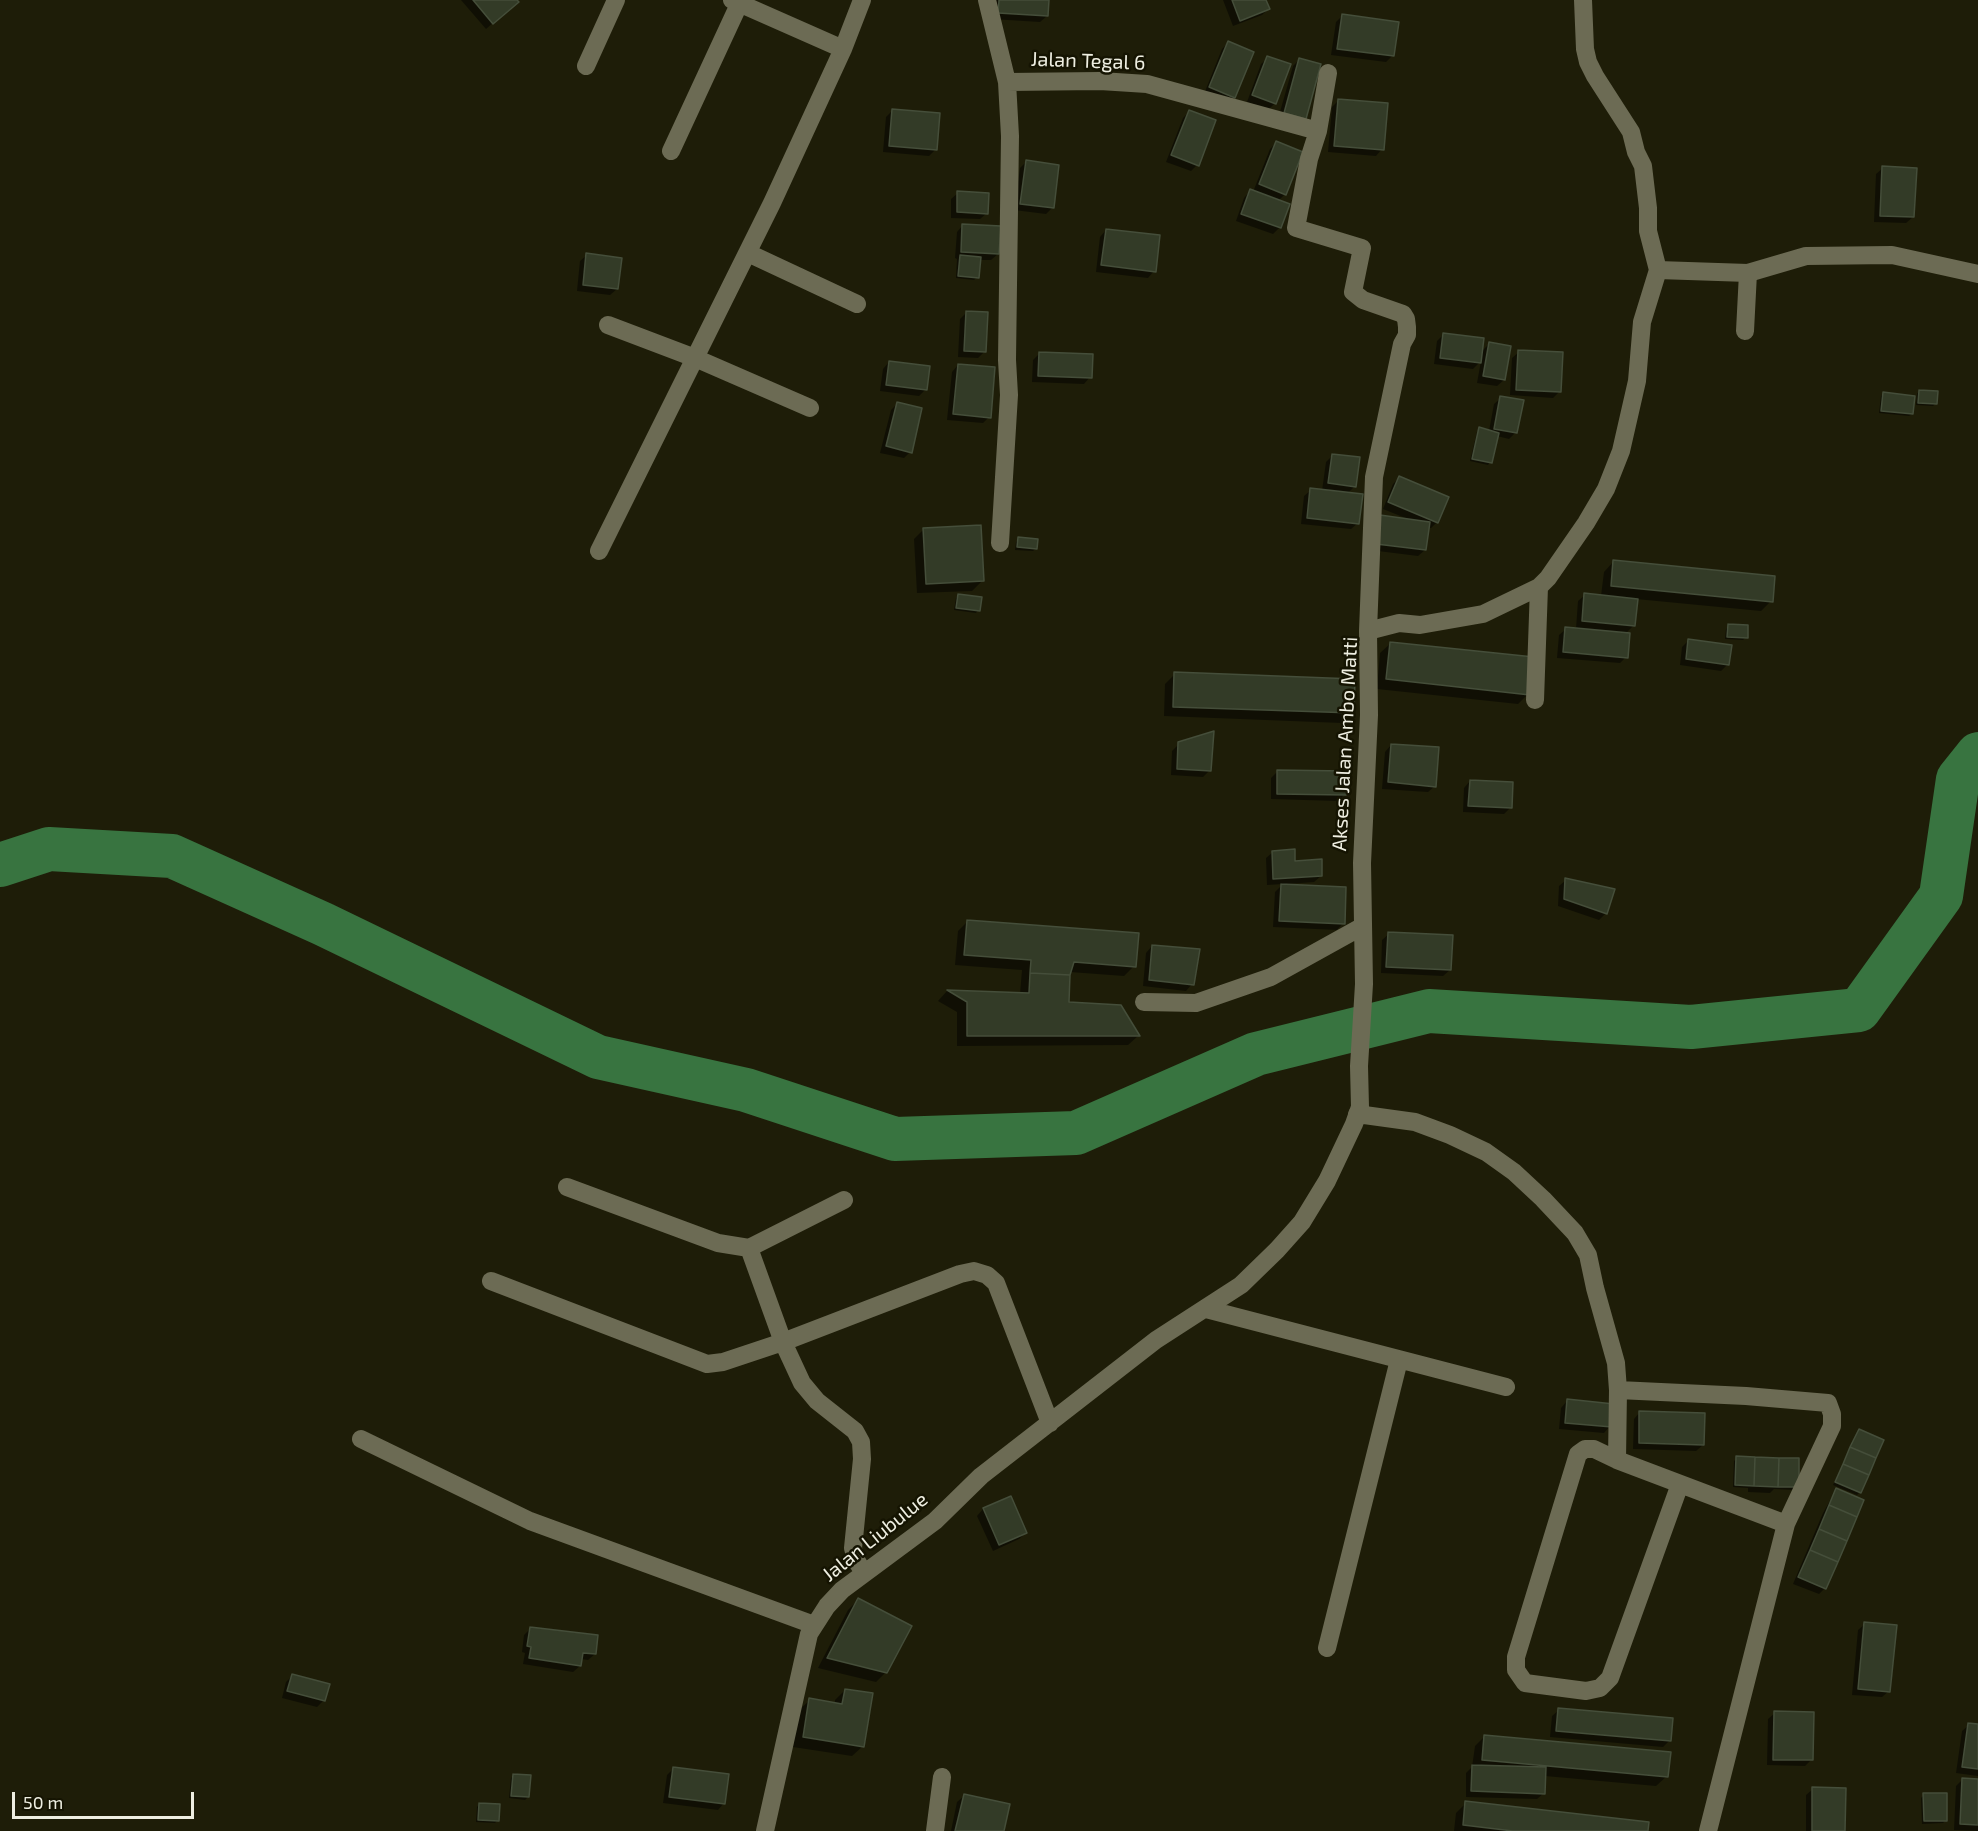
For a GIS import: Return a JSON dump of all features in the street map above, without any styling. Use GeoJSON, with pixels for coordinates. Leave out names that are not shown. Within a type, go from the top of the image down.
{"type":"FeatureCollection","features":[{"type":"Feature","properties":{"kind":"street"},"geometry":{"type":"LineString","coordinates":[[586,66],[616,0]]}},
{"type":"Feature","properties":{"kind":"street"},"geometry":{"type":"LineString","coordinates":[[599,550],[748,253],[843,49],[862,0]]}},
{"type":"Feature","properties":{"kind":"street","name":"Jalan Tegal 6"},"geometry":{"type":"LineString","coordinates":[[987,0],[1007,82],[1100,81],[1147,84],[1318,131]]}},
{"type":"Feature","properties":{"kind":"street"},"geometry":{"type":"LineString","coordinates":[[1583,0],[1585,49],[1588,62],[1631,132],[1636,152],[1643,166],[1648,231],[1658,270],[1748,273],[1806,256],[1892,255],[1978,274]]}},
{"type":"Feature","properties":{"kind":"street"},"geometry":{"type":"LineString","coordinates":[[671,151],[738,1],[843,49]]}},
{"type":"Feature","properties":{"kind":"street"},"geometry":{"type":"LineString","coordinates":[[1328,73],[1318,131],[1309,159],[1296,228],[1362,249],[1353,291],[1364,300],[1403,314],[1407,327],[1374,477],[1368,631]]}},
{"type":"Feature","properties":{"kind":"street"},"geometry":{"type":"LineString","coordinates":[[1000,543],[1009,395],[1007,360],[1010,136],[1007,82]]}},
{"type":"Feature","properties":{"kind":"street"},"geometry":{"type":"LineString","coordinates":[[748,253],[857,304]]}},
{"type":"Feature","properties":{"kind":"street","name":"Akses Jalan Ambo Matti"},"geometry":{"type":"LineString","coordinates":[[1206,1309],[1241,1285],[1302,1222],[1327,1181],[1360,1107],[1359,1066],[1364,984],[1362,863],[1369,715],[1368,631],[1399,623],[1420,626],[1483,614],[1539,587],[1548,578],[1586,523],[1606,489],[1621,451],[1637,381],[1642,322],[1658,270]]}},
{"type":"Feature","properties":{"kind":"street"},"geometry":{"type":"LineString","coordinates":[[1745,331],[1748,273]]}},
{"type":"Feature","properties":{"kind":"street"},"geometry":{"type":"LineString","coordinates":[[608,325],[695,358],[810,408]]}},
{"type":"Feature","properties":{"kind":"street"},"geometry":{"type":"LineString","coordinates":[[1535,700],[1539,587]]}},
{"type":"Feature","properties":{"kind":"street"},"geometry":{"type":"LineString","coordinates":[[1144,1002],[1196,1003],[1271,977],[1364,926]]}},
{"type":"Feature","properties":{"kind":"street"},"geometry":{"type":"LineString","coordinates":[[1357,1114],[1415,1122],[1486,1152],[1514,1172],[1575,1233],[1588,1255],[1616,1363],[1617,1460]]}},
{"type":"Feature","properties":{"kind":"street"},"geometry":{"type":"LineString","coordinates":[[567,1187],[718,1243],[748,1248],[844,1200]]}},
{"type":"Feature","properties":{"kind":"street"},"geometry":{"type":"LineString","coordinates":[[748,1248],[783,1342],[802,1383],[817,1401],[855,1431],[861,1442],[862,1459],[853,1548],[856,1560],[864,1573]]}},
{"type":"Feature","properties":{"kind":"street"},"geometry":{"type":"LineString","coordinates":[[491,1281],[707,1364],[723,1362],[783,1342],[960,1274],[974,1271],[987,1275],[996,1283],[1050,1423]]}},
{"type":"Feature","properties":{"kind":"street"},"geometry":{"type":"LineString","coordinates":[[1206,1309],[1506,1387]]}},
{"type":"Feature","properties":{"kind":"street","name":"Jalan Liubulue"},"geometry":{"type":"LineString","coordinates":[[765,1831],[809,1634],[826,1606],[864,1573],[934,1521],[981,1476],[1156,1340],[1206,1309]]}},
{"type":"Feature","properties":{"kind":"street"},"geometry":{"type":"LineString","coordinates":[[1327,1648],[1399,1360]]}},
{"type":"Feature","properties":{"kind":"street"},"geometry":{"type":"LineString","coordinates":[[1618,1390],[1746,1396],[1828,1403],[1832,1414],[1832,1426],[1786,1524],[1708,1831]]}},
{"type":"Feature","properties":{"kind":"street"},"geometry":{"type":"LineString","coordinates":[[362,1439],[530,1521],[814,1626]]}},
{"type":"Feature","properties":{"kind":"street"},"geometry":{"type":"LineString","coordinates":[[1680,1484],[1611,1678],[1600,1688],[1586,1691],[1525,1683],[1516,1670],[1516,1657],[1578,1454],[1585,1449],[1594,1449],[1617,1460],[1786,1524]]}},
{"type":"Feature","properties":{"kind":"street"},"geometry":{"type":"LineString","coordinates":[[935,1831],[942,1777]]}},
{"type":"Feature","properties":{"kind":"building"},"geometry":{"type":"Polygon","coordinates":[[[473,0],[517,0],[519,2],[493,24],[473,0]]]}},
{"type":"Feature","properties":{"kind":"building"},"geometry":{"type":"Polygon","coordinates":[[[999,0],[1049,0],[1048,16],[998,13],[999,0]]]}},
{"type":"Feature","properties":{"kind":"building"},"geometry":{"type":"Polygon","coordinates":[[[1232,0],[1266,0],[1270,9],[1240,21],[1232,0]]]}},
{"type":"Feature","properties":{"kind":"building"},"geometry":{"type":"Polygon","coordinates":[[[1342,14],[1399,22],[1394,56],[1337,49],[1342,14]]]}},
{"type":"Feature","properties":{"kind":"building"},"geometry":{"type":"Polygon","coordinates":[[[1228,41],[1254,52],[1235,98],[1209,87],[1228,41]]]}},
{"type":"Feature","properties":{"kind":"building"},"geometry":{"type":"Polygon","coordinates":[[[1267,56],[1291,64],[1276,104],[1252,95],[1267,56]]]}},
{"type":"Feature","properties":{"kind":"building"},"geometry":{"type":"Polygon","coordinates":[[[1299,58],[1321,64],[1306,119],[1284,113],[1299,58]]]}},
{"type":"Feature","properties":{"kind":"building"},"geometry":{"type":"Polygon","coordinates":[[[1338,99],[1388,103],[1384,150],[1334,146],[1338,99]]]}},
{"type":"Feature","properties":{"kind":"building"},"geometry":{"type":"Polygon","coordinates":[[[892,109],[940,113],[937,150],[889,146],[892,109]]]}},
{"type":"Feature","properties":{"kind":"building"},"geometry":{"type":"Polygon","coordinates":[[[1189,110],[1216,120],[1199,166],[1171,155],[1189,110]]]}},
{"type":"Feature","properties":{"kind":"building"},"geometry":{"type":"Polygon","coordinates":[[[1276,141],[1303,152],[1286,195],[1259,184],[1276,141]]]}},
{"type":"Feature","properties":{"kind":"building"},"geometry":{"type":"Polygon","coordinates":[[[1026,160],[1059,165],[1054,208],[1020,204],[1026,160]]]}},
{"type":"Feature","properties":{"kind":"building"},"geometry":{"type":"Polygon","coordinates":[[[1882,166],[1917,168],[1914,217],[1880,216],[1882,166]]]}},
{"type":"Feature","properties":{"kind":"building"},"geometry":{"type":"Polygon","coordinates":[[[1250,189],[1290,204],[1281,228],[1241,214],[1250,189]]]}},
{"type":"Feature","properties":{"kind":"building"},"geometry":{"type":"Polygon","coordinates":[[[957,191],[989,193],[988,214],[957,212],[957,191]]]}},
{"type":"Feature","properties":{"kind":"building"},"geometry":{"type":"Polygon","coordinates":[[[962,224],[1001,226],[999,254],[961,252],[962,224]]]}},
{"type":"Feature","properties":{"kind":"building"},"geometry":{"type":"Polygon","coordinates":[[[1106,229],[1160,235],[1156,272],[1101,265],[1106,229]]]}},
{"type":"Feature","properties":{"kind":"building"},"geometry":{"type":"Polygon","coordinates":[[[586,253],[622,258],[618,289],[583,285],[586,253]]]}},
{"type":"Feature","properties":{"kind":"building"},"geometry":{"type":"Polygon","coordinates":[[[960,255],[981,257],[979,278],[958,276],[960,255]]]}},
{"type":"Feature","properties":{"kind":"building"},"geometry":{"type":"Polygon","coordinates":[[[966,311],[988,312],[986,352],[964,351],[966,311]]]}},
{"type":"Feature","properties":{"kind":"building"},"geometry":{"type":"Polygon","coordinates":[[[1443,333],[1484,338],[1481,363],[1440,358],[1443,333]]]}},
{"type":"Feature","properties":{"kind":"building"},"geometry":{"type":"Polygon","coordinates":[[[1489,342],[1511,346],[1505,380],[1483,376],[1489,342]]]}},
{"type":"Feature","properties":{"kind":"building"},"geometry":{"type":"Polygon","coordinates":[[[1518,350],[1563,352],[1561,392],[1516,390],[1518,350]]]}},
{"type":"Feature","properties":{"kind":"building"},"geometry":{"type":"Polygon","coordinates":[[[1039,352],[1093,354],[1092,378],[1038,376],[1039,352]]]}},
{"type":"Feature","properties":{"kind":"building"},"geometry":{"type":"Polygon","coordinates":[[[889,361],[930,366],[927,390],[886,385],[889,361]]]}},
{"type":"Feature","properties":{"kind":"building"},"geometry":{"type":"Polygon","coordinates":[[[958,364],[995,367],[991,418],[953,414],[958,364]]]}},
{"type":"Feature","properties":{"kind":"building"},"geometry":{"type":"Polygon","coordinates":[[[1919,390],[1938,391],[1937,404],[1918,403],[1919,390]]]}},
{"type":"Feature","properties":{"kind":"building"},"geometry":{"type":"Polygon","coordinates":[[[1883,392],[1915,396],[1913,414],[1881,411],[1883,392]]]}},
{"type":"Feature","properties":{"kind":"building"},"geometry":{"type":"Polygon","coordinates":[[[1500,396],[1524,400],[1517,433],[1494,429],[1500,396]]]}},
{"type":"Feature","properties":{"kind":"building"},"geometry":{"type":"Polygon","coordinates":[[[897,402],[922,408],[912,453],[886,446],[897,402]]]}},
{"type":"Feature","properties":{"kind":"building"},"geometry":{"type":"Polygon","coordinates":[[[1479,427],[1499,433],[1492,463],[1472,459],[1479,427]]]}},
{"type":"Feature","properties":{"kind":"building"},"geometry":{"type":"Polygon","coordinates":[[[1332,454],[1360,457],[1356,487],[1328,483],[1332,454]]]}},
{"type":"Feature","properties":{"kind":"building"},"geometry":{"type":"Polygon","coordinates":[[[1399,476],[1449,497],[1438,523],[1388,502],[1399,476]]]}},
{"type":"Feature","properties":{"kind":"building"},"geometry":{"type":"Polygon","coordinates":[[[1310,488],[1363,494],[1359,524],[1307,518],[1310,488]]]}},
{"type":"Feature","properties":{"kind":"building"},"geometry":{"type":"Polygon","coordinates":[[[1380,515],[1430,522],[1426,550],[1376,544],[1380,515]]]}},
{"type":"Feature","properties":{"kind":"building"},"geometry":{"type":"Polygon","coordinates":[[[981,525],[984,581],[926,584],[923,528],[981,525]]]}},
{"type":"Feature","properties":{"kind":"building"},"geometry":{"type":"Polygon","coordinates":[[[1018,537],[1038,539],[1037,549],[1017,547],[1018,537]]]}},
{"type":"Feature","properties":{"kind":"building"},"geometry":{"type":"Polygon","coordinates":[[[1613,560],[1775,576],[1773,602],[1611,586],[1613,560]]]}},
{"type":"Feature","properties":{"kind":"building"},"geometry":{"type":"Polygon","coordinates":[[[1584,593],[1638,599],[1635,626],[1582,621],[1584,593]]]}},
{"type":"Feature","properties":{"kind":"building"},"geometry":{"type":"Polygon","coordinates":[[[958,594],[982,597],[980,611],[956,608],[958,594]]]}},
{"type":"Feature","properties":{"kind":"building"},"geometry":{"type":"Polygon","coordinates":[[[1728,624],[1748,625],[1748,638],[1727,637],[1728,624]]]}},
{"type":"Feature","properties":{"kind":"building"},"geometry":{"type":"Polygon","coordinates":[[[1565,627],[1630,633],[1628,658],[1563,652],[1565,627]]]}},
{"type":"Feature","properties":{"kind":"building"},"geometry":{"type":"Polygon","coordinates":[[[1688,639],[1732,645],[1729,665],[1686,659],[1688,639]]]}},
{"type":"Feature","properties":{"kind":"building"},"geometry":{"type":"Polygon","coordinates":[[[1390,642],[1534,657],[1530,695],[1386,679],[1390,642]]]}},
{"type":"Feature","properties":{"kind":"building"},"geometry":{"type":"Polygon","coordinates":[[[1174,672],[1355,679],[1354,713],[1173,707],[1174,672]]]}},
{"type":"Feature","properties":{"kind":"building"},"geometry":{"type":"Polygon","coordinates":[[[1214,731],[1211,771],[1177,769],[1178,742],[1214,731]]]}},
{"type":"Feature","properties":{"kind":"building"},"geometry":{"type":"Polygon","coordinates":[[[1391,744],[1439,747],[1436,787],[1388,782],[1391,744]]]}},
{"type":"Feature","properties":{"kind":"building"},"geometry":{"type":"Polygon","coordinates":[[[1277,770],[1346,771],[1346,795],[1277,794],[1277,770]]]}},
{"type":"Feature","properties":{"kind":"building"},"geometry":{"type":"Polygon","coordinates":[[[1470,780],[1513,782],[1512,808],[1468,806],[1470,780]]]}},
{"type":"Feature","properties":{"kind":"building"},"geometry":{"type":"Polygon","coordinates":[[[1295,849],[1295,861],[1322,859],[1322,876],[1273,879],[1272,851],[1295,849]]]}},
{"type":"Feature","properties":{"kind":"building"},"geometry":{"type":"Polygon","coordinates":[[[1565,878],[1615,889],[1607,914],[1564,899],[1565,878]]]}},
{"type":"Feature","properties":{"kind":"building"},"geometry":{"type":"Polygon","coordinates":[[[1281,884],[1346,887],[1345,924],[1279,921],[1281,884]]]}},
{"type":"Feature","properties":{"kind":"building"},"geometry":{"type":"Polygon","coordinates":[[[967,920],[1139,933],[1136,967],[1074,962],[1070,975],[1030,973],[1031,960],[964,955],[967,920]]]}},
{"type":"Feature","properties":{"kind":"building"},"geometry":{"type":"Polygon","coordinates":[[[1388,932],[1453,935],[1451,970],[1386,967],[1388,932]]]}},
{"type":"Feature","properties":{"kind":"building"},"geometry":{"type":"Polygon","coordinates":[[[1152,945],[1200,949],[1194,985],[1149,980],[1152,945]]]}},
{"type":"Feature","properties":{"kind":"building"},"geometry":{"type":"Polygon","coordinates":[[[1030,973],[1070,975],[1069,1002],[1121,1005],[1140,1036],[967,1036],[967,1002],[947,990],[1029,993],[1030,973]]]}},
{"type":"Feature","properties":{"kind":"building"},"geometry":{"type":"Polygon","coordinates":[[[1567,1399],[1614,1404],[1612,1427],[1565,1423],[1567,1399]]]}},
{"type":"Feature","properties":{"kind":"building"},"geometry":{"type":"Polygon","coordinates":[[[1639,1411],[1705,1413],[1704,1445],[1639,1443],[1639,1411]]]}},
{"type":"Feature","properties":{"kind":"building"},"geometry":{"type":"Polygon","coordinates":[[[1859,1429],[1884,1440],[1876,1458],[1850,1447],[1859,1429]]]}},
{"type":"Feature","properties":{"kind":"building"},"geometry":{"type":"Polygon","coordinates":[[[1850,1447],[1876,1458],[1869,1475],[1843,1464],[1850,1447]]]}},
{"type":"Feature","properties":{"kind":"building"},"geometry":{"type":"Polygon","coordinates":[[[1736,1456],[1755,1457],[1754,1486],[1735,1485],[1736,1456]]]}},
{"type":"Feature","properties":{"kind":"building"},"geometry":{"type":"Polygon","coordinates":[[[1755,1457],[1779,1458],[1778,1487],[1754,1486],[1755,1457]]]}},
{"type":"Feature","properties":{"kind":"building"},"geometry":{"type":"Polygon","coordinates":[[[1779,1458],[1799,1458],[1799,1487],[1778,1487],[1779,1458]]]}},
{"type":"Feature","properties":{"kind":"building"},"geometry":{"type":"Polygon","coordinates":[[[1843,1464],[1869,1475],[1861,1493],[1835,1482],[1843,1464]]]}},
{"type":"Feature","properties":{"kind":"building"},"geometry":{"type":"Polygon","coordinates":[[[1836,1488],[1864,1500],[1857,1517],[1829,1505],[1836,1488]]]}},
{"type":"Feature","properties":{"kind":"building"},"geometry":{"type":"Polygon","coordinates":[[[1011,1496],[1027,1533],[999,1545],[983,1508],[1011,1496]]]}},
{"type":"Feature","properties":{"kind":"building"},"geometry":{"type":"Polygon","coordinates":[[[1829,1505],[1857,1517],[1847,1541],[1819,1529],[1829,1505]]]}},
{"type":"Feature","properties":{"kind":"building"},"geometry":{"type":"Polygon","coordinates":[[[1819,1529],[1847,1541],[1838,1562],[1810,1550],[1819,1529]]]}},
{"type":"Feature","properties":{"kind":"building"},"geometry":{"type":"Polygon","coordinates":[[[1810,1550],[1838,1562],[1826,1589],[1798,1577],[1810,1550]]]}},
{"type":"Feature","properties":{"kind":"building"},"geometry":{"type":"Polygon","coordinates":[[[858,1598],[912,1626],[887,1673],[827,1658],[858,1598]]]}},
{"type":"Feature","properties":{"kind":"building"},"geometry":{"type":"Polygon","coordinates":[[[1864,1622],[1897,1625],[1890,1692],[1858,1689],[1864,1622]]]}},
{"type":"Feature","properties":{"kind":"building"},"geometry":{"type":"Polygon","coordinates":[[[530,1627],[598,1635],[596,1654],[583,1653],[581,1666],[529,1658],[531,1647],[527,1646],[530,1627]]]}},
{"type":"Feature","properties":{"kind":"building"},"geometry":{"type":"Polygon","coordinates":[[[292,1674],[330,1684],[325,1701],[287,1691],[292,1674]]]}},
{"type":"Feature","properties":{"kind":"building"},"geometry":{"type":"Polygon","coordinates":[[[845,1689],[873,1693],[864,1747],[803,1737],[809,1698],[842,1704],[845,1689]]]}},
{"type":"Feature","properties":{"kind":"building"},"geometry":{"type":"Polygon","coordinates":[[[1558,1708],[1673,1718],[1671,1741],[1556,1731],[1558,1708]]]}},
{"type":"Feature","properties":{"kind":"building"},"geometry":{"type":"Polygon","coordinates":[[[1774,1711],[1814,1712],[1813,1760],[1773,1760],[1774,1711]]]}},
{"type":"Feature","properties":{"kind":"building"},"geometry":{"type":"Polygon","coordinates":[[[1968,1723],[1978,1724],[1978,1769],[1962,1767],[1968,1723]]]}},
{"type":"Feature","properties":{"kind":"building"},"geometry":{"type":"Polygon","coordinates":[[[1484,1735],[1671,1752],[1668,1777],[1482,1760],[1484,1735]]]}},
{"type":"Feature","properties":{"kind":"building"},"geometry":{"type":"Polygon","coordinates":[[[1472,1765],[1546,1767],[1545,1794],[1471,1791],[1472,1765]]]}},
{"type":"Feature","properties":{"kind":"building"},"geometry":{"type":"Polygon","coordinates":[[[673,1767],[729,1774],[725,1804],[669,1797],[673,1767]]]}},
{"type":"Feature","properties":{"kind":"building"},"geometry":{"type":"Polygon","coordinates":[[[513,1774],[531,1775],[529,1797],[511,1796],[513,1774]]]}},
{"type":"Feature","properties":{"kind":"building"},"geometry":{"type":"Polygon","coordinates":[[[1962,1778],[1978,1779],[1978,1825],[1960,1824],[1962,1778]]]}},
{"type":"Feature","properties":{"kind":"building"},"geometry":{"type":"Polygon","coordinates":[[[1812,1787],[1846,1788],[1845,1831],[1812,1831],[1812,1787]]]}},
{"type":"Feature","properties":{"kind":"building"},"geometry":{"type":"Polygon","coordinates":[[[1923,1793],[1947,1793],[1947,1821],[1924,1821],[1923,1793]]]}},
{"type":"Feature","properties":{"kind":"building"},"geometry":{"type":"Polygon","coordinates":[[[964,1794],[1010,1804],[1004,1831],[955,1831],[964,1794]]]}},
{"type":"Feature","properties":{"kind":"building"},"geometry":{"type":"Polygon","coordinates":[[[1465,1801],[1649,1822],[1648,1831],[1513,1831],[1463,1825],[1465,1801]]]}},
{"type":"Feature","properties":{"kind":"building"},"geometry":{"type":"Polygon","coordinates":[[[479,1803],[500,1804],[499,1821],[478,1820],[479,1803]]]}},
{"type":"Feature","properties":{"kind":"waterway"},"geometry":{"type":"LineString","coordinates":[[0,865],[49,849],[172,856],[323,924],[598,1057],[746,1090],[895,1139],[1076,1133],[1256,1054],[1429,1011],[1691,1027],[1859,1010],[1941,896],[1958,779],[1978,754]]}}]}
